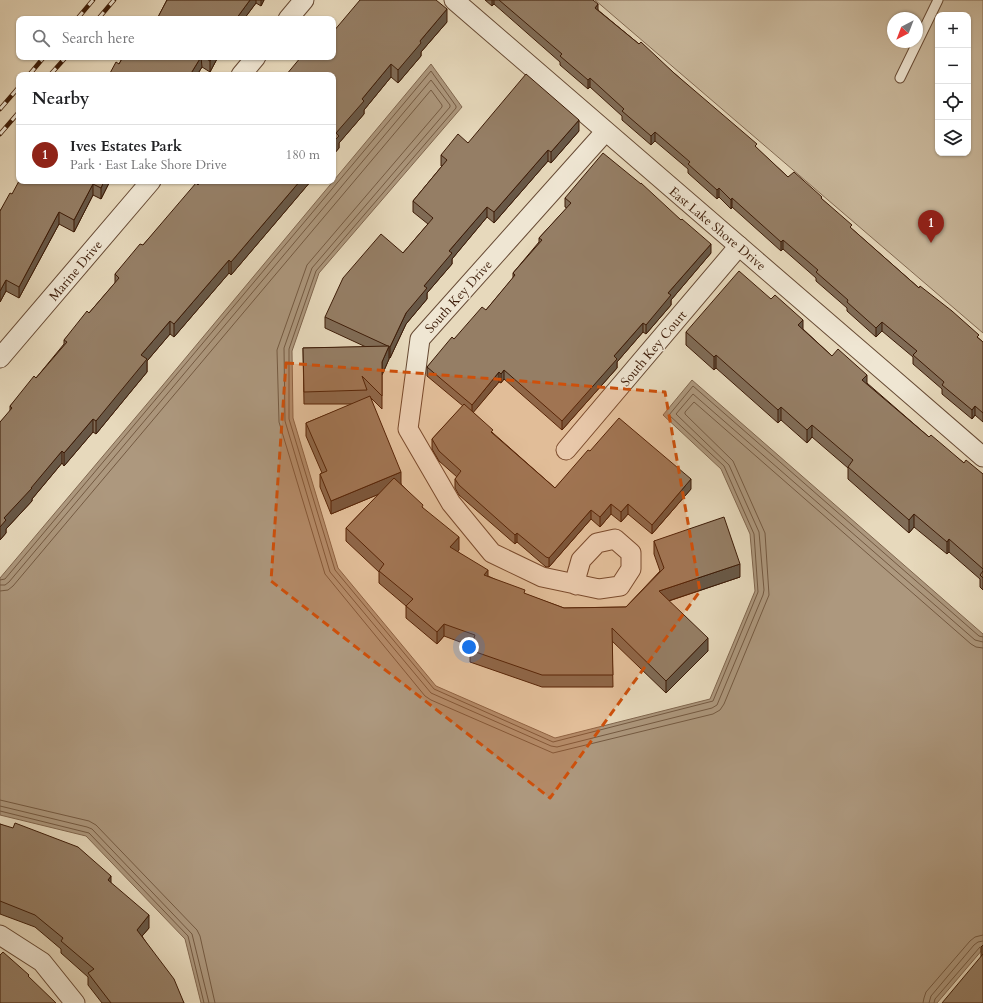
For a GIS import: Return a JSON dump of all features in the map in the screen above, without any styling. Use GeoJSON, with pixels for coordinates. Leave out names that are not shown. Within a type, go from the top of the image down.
{"type":"FeatureCollection","features":[{"type":"Feature","properties":{"kind":"street"},"geometry":{"type":"LineString","coordinates":[[291,16],[304,0]]}},
{"type":"Feature","properties":{"kind":"street","name":"East Lake Shore Drive"},"geometry":{"type":"LineString","coordinates":[[454,0],[983,457]]}},
{"type":"Feature","properties":{"kind":"street"},"geometry":{"type":"LineString","coordinates":[[244,72],[254,60]]}},
{"type":"Feature","properties":{"kind":"street","name":"South Key Drive"},"geometry":{"type":"LineString","coordinates":[[576,585],[542,577],[492,552],[451,503],[408,429],[420,339],[605,132]]}},
{"type":"Feature","properties":{"kind":"street","name":"Marine Drive"},"geometry":{"type":"LineString","coordinates":[[0,358],[148,184]]}},
{"type":"Feature","properties":{"kind":"street","name":"South Key Court"},"geometry":{"type":"LineString","coordinates":[[566,450],[739,246]]}},
{"type":"Feature","properties":{"kind":"street"},"geometry":{"type":"LineString","coordinates":[[0,935],[42,962],[75,1003]]}},
{"type":"Feature","properties":{"kind":"lane"},"geometry":{"type":"LineString","coordinates":[[900,78],[938,0]]}},
{"type":"Feature","properties":{"kind":"highlighted area"},"geometry":{"type":"Polygon","coordinates":[[[286,363],[665,392],[700,591],[550,798],[271,581],[286,363]]]}},
{"type":"Feature","properties":{"kind":"shaded area"},"geometry":{"type":"Polygon","coordinates":[[[595,0],[983,0],[983,333],[595,0]]]}},
{"type":"Feature","properties":{"kind":"water"},"geometry":{"type":"Polygon","coordinates":[[[431,64],[462,107],[319,273],[292,351],[293,418],[338,568],[436,686],[555,738],[710,699],[755,591],[750,534],[721,469],[663,415],[692,380],[983,634],[983,949],[937,1003],[201,1003],[185,939],[86,836],[0,815],[0,578],[331,184],[336,184],[336,178],[431,64]]]}},
{"type":"Feature","properties":{"kind":"building"},"geometry":{"type":"Polygon","coordinates":[[[167,0],[250,0],[238,16],[159,16],[167,0]]]}},
{"type":"Feature","properties":{"kind":"building"},"geometry":{"type":"Polygon","coordinates":[[[360,0],[436,0],[447,9],[398,70],[391,64],[362,99],[364,101],[336,133],[336,72],[288,72],[298,60],[336,60],[336,28],[360,0]]]}},
{"type":"Feature","properties":{"kind":"building"},"geometry":{"type":"Polygon","coordinates":[[[499,0],[593,0],[598,4],[595,8],[639,44],[641,42],[674,73],[757,144],[755,146],[788,177],[794,172],[852,225],[850,227],[919,288],[920,286],[952,311],[979,335],[977,337],[983,342],[983,413],[975,406],[972,410],[942,385],[944,382],[913,355],[917,351],[882,322],[876,328],[847,302],[848,300],[816,272],[818,270],[783,240],[781,242],[732,198],[731,200],[719,188],[717,190],[688,164],[690,162],[655,132],[651,136],[622,111],[624,109],[590,78],[588,80],[560,56],[562,54],[499,0]]]}},
{"type":"Feature","properties":{"kind":"building"},"geometry":{"type":"Polygon","coordinates":[[[121,60],[199,60],[192,72],[111,72],[116,62],[119,64],[121,60]]]}},
{"type":"Feature","properties":{"kind":"building"},"geometry":{"type":"Polygon","coordinates":[[[526,74],[579,120],[551,152],[548,150],[494,212],[487,207],[449,251],[452,253],[424,286],[427,288],[406,313],[390,347],[325,317],[343,278],[381,234],[403,253],[433,218],[413,201],[447,160],[441,155],[458,134],[468,143],[526,74]]]}},
{"type":"Feature","properties":{"kind":"building"},"geometry":{"type":"Polygon","coordinates":[[[603,153],[641,183],[681,220],[682,219],[711,244],[668,293],[671,295],[646,325],[643,323],[614,356],[617,359],[562,421],[504,370],[501,374],[499,372],[472,405],[427,367],[452,337],[454,339],[482,307],[486,310],[515,275],[513,273],[542,240],[539,238],[571,203],[565,198],[603,153]]]}},
{"type":"Feature","properties":{"kind":"building"},"geometry":{"type":"Polygon","coordinates":[[[17,184],[93,184],[74,220],[59,212],[19,287],[6,280],[0,291],[0,211],[10,193],[12,194],[17,184]]]}},
{"type":"Feature","properties":{"kind":"building"},"geometry":{"type":"Polygon","coordinates":[[[93,184],[103,184],[101,188],[93,184]]]}},
{"type":"Feature","properties":{"kind":"building"},"geometry":{"type":"Polygon","coordinates":[[[195,184],[297,184],[231,262],[229,260],[174,324],[170,321],[141,355],[147,359],[96,421],[93,419],[64,453],[62,451],[32,488],[4,518],[6,520],[0,527],[0,422],[12,408],[10,406],[34,376],[36,378],[67,342],[64,340],[87,311],[89,313],[119,278],[115,274],[140,244],[143,245],[195,184]]]}},
{"type":"Feature","properties":{"kind":"building"},"geometry":{"type":"Polygon","coordinates":[[[739,271],[771,299],[775,295],[803,320],[798,325],[832,356],[838,349],[867,375],[862,380],[929,437],[931,435],[964,463],[966,460],[983,474],[983,569],[949,539],[947,542],[914,514],[909,520],[848,467],[853,460],[812,425],[807,430],[781,407],[778,410],[716,355],[714,357],[686,332],[739,271]]]}},
{"type":"Feature","properties":{"kind":"building"},"geometry":{"type":"Polygon","coordinates":[[[389,346],[382,362],[382,396],[362,376],[367,390],[304,392],[303,348],[389,346]]]}},
{"type":"Feature","properties":{"kind":"building"},"geometry":{"type":"Polygon","coordinates":[[[370,396],[401,472],[331,501],[320,474],[327,471],[306,423],[370,396]]]}},
{"type":"Feature","properties":{"kind":"building"},"geometry":{"type":"Polygon","coordinates":[[[464,404],[493,430],[491,432],[555,488],[588,450],[590,451],[619,418],[691,479],[652,525],[628,504],[621,512],[611,504],[600,517],[591,510],[549,558],[517,533],[515,535],[459,485],[455,479],[461,471],[439,451],[432,439],[464,404]]]}},
{"type":"Feature","properties":{"kind":"building"},"geometry":{"type":"Polygon","coordinates":[[[394,478],[423,505],[422,507],[459,537],[450,547],[488,570],[484,575],[525,590],[524,593],[564,608],[626,607],[664,568],[654,541],[724,517],[740,564],[659,591],[708,638],[666,681],[612,628],[613,675],[542,675],[470,650],[475,635],[444,624],[437,632],[406,606],[413,599],[379,571],[384,564],[346,528],[394,478]]]}},
{"type":"Feature","properties":{"kind":"building"},"geometry":{"type":"Polygon","coordinates":[[[983,571],[983,578],[980,575],[983,571]]]}},
{"type":"Feature","properties":{"kind":"building"},"geometry":{"type":"Polygon","coordinates":[[[15,823],[78,847],[111,876],[108,880],[149,915],[137,930],[174,979],[184,1003],[111,1003],[88,973],[94,969],[61,941],[63,938],[35,915],[0,901],[0,824],[13,828],[15,823]]]}},
{"type":"Feature","properties":{"kind":"building"},"geometry":{"type":"Polygon","coordinates":[[[3,952],[29,975],[28,976],[56,1003],[0,1003],[0,955],[3,952]]]}},
{"type":"Feature","properties":{"kind":"building"},"geometry":{"type":"Polygon","coordinates":[[[983,954],[983,1003],[942,1003],[983,954]]]}},
{"type":"Feature","properties":{"kind":"railway"},"geometry":{"type":"LineString","coordinates":[[80,16],[93,0]]}},
{"type":"Feature","properties":{"kind":"railway"},"geometry":{"type":"LineString","coordinates":[[101,16],[114,0]]}},
{"type":"Feature","properties":{"kind":"railway"},"geometry":{"type":"LineString","coordinates":[[32,72],[42,60]]}},
{"type":"Feature","properties":{"kind":"railway"},"geometry":{"type":"LineString","coordinates":[[53,72],[63,60]]}},
{"type":"Feature","properties":{"kind":"railway"},"geometry":{"type":"LineString","coordinates":[[0,109],[16,90]]}},
{"type":"Feature","properties":{"kind":"railway"},"geometry":{"type":"LineString","coordinates":[[0,134],[16,115]]}},
{"type":"Feature","properties":{"kind":"place","name":"Ives Estates Park"},"geometry":{"type":"Point","coordinates":[931,243]}}]}
